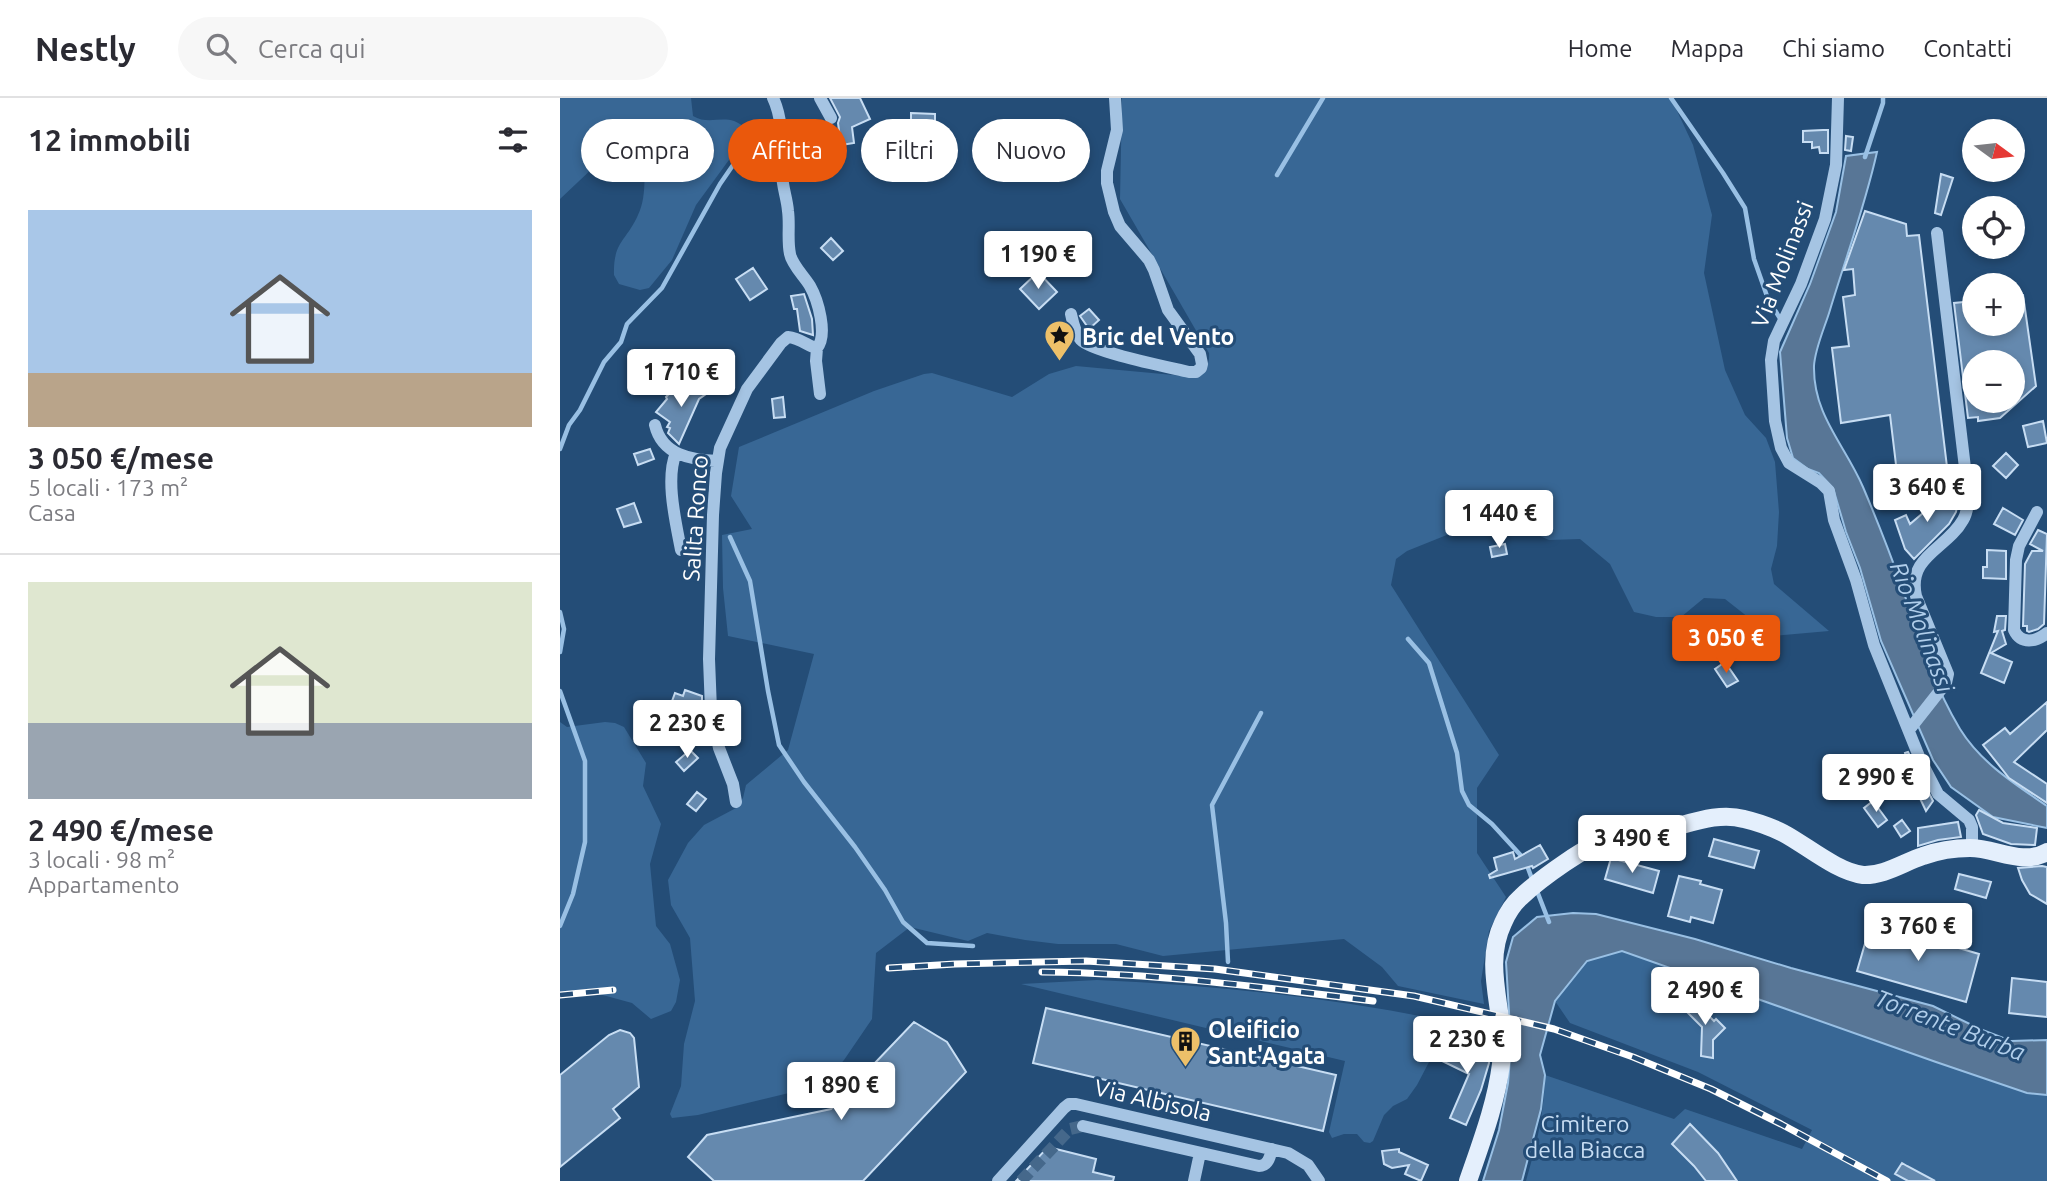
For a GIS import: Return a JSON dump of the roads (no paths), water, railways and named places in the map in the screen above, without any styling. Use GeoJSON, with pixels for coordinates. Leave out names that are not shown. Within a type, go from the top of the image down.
{"type":"FeatureCollection","features":[{"type":"Feature","properties":{"kind":"main road"},"geometry":{"type":"LineString","coordinates":[[1468,1181],[1485,1133],[1502,1063],[1502,1038],[1493,972],[1496,942],[1504,921],[1519,898],[1591,847],[1614,837],[1723,817],[1740,818],[1781,832],[1839,866],[1861,874],[1883,872],[1938,852],[1972,848],[2032,858],[2047,852]]}},
{"type":"Feature","properties":{"kind":"street"},"geometry":{"type":"LineString","coordinates":[[774,98],[780,123],[789,252],[812,289],[821,320],[822,338],[817,348],[816,361],[820,394]]}},
{"type":"Feature","properties":{"kind":"street"},"geometry":{"type":"LineString","coordinates":[[820,98],[831,118]]}},
{"type":"Feature","properties":{"kind":"street"},"geometry":{"type":"LineString","coordinates":[[1070,314],[1082,341],[1090,346],[1189,372],[1196,372],[1201,368],[1200,354],[1168,310],[1154,270],[1116,219],[1107,183],[1107,171],[1117,130],[1115,98]]}},
{"type":"Feature","properties":{"kind":"street","name":"Via Molinassi"},"geometry":{"type":"LineString","coordinates":[[1838,98],[1836,165],[1825,219],[1801,284],[1774,341],[1771,360],[1775,421],[1781,448],[1789,463],[1829,491],[1834,520],[1856,580],[1874,645],[1911,727],[1920,759],[1938,794],[1969,820],[1972,827],[1972,848]]}},
{"type":"Feature","properties":{"kind":"street"},"geometry":{"type":"LineString","coordinates":[[1911,727],[1946,683],[1948,674],[1913,583],[1915,575],[1961,524],[1968,501],[1937,233]]}},
{"type":"Feature","properties":{"kind":"street","name":"Salita Ronco"},"geometry":{"type":"LineString","coordinates":[[736,802],[711,710],[709,659],[713,515],[720,448],[747,389],[780,343],[792,337],[817,348]]}},
{"type":"Feature","properties":{"kind":"street"},"geometry":{"type":"LineString","coordinates":[[655,425],[664,445],[676,453],[687,458],[718,461]]}},
{"type":"Feature","properties":{"kind":"street"},"geometry":{"type":"LineString","coordinates":[[676,453],[672,462],[672,477],[681,550]]}},
{"type":"Feature","properties":{"kind":"street"},"geometry":{"type":"LineString","coordinates":[[2037,512],[2019,546],[2016,559],[2014,629],[2016,635],[2027,641],[2041,638],[2047,633]]}},
{"type":"Feature","properties":{"kind":"street","name":"Via Albisola"},"geometry":{"type":"LineString","coordinates":[[998,1181],[1069,1104],[1082,1104],[1272,1149],[1297,1157],[1308,1165],[1319,1181]]}},
{"type":"Feature","properties":{"kind":"street"},"geometry":{"type":"LineString","coordinates":[[1083,1126],[1262,1166],[1270,1157],[1272,1149]]}},
{"type":"Feature","properties":{"kind":"street"},"geometry":{"type":"LineString","coordinates":[[1200,1153],[1200,1181]]}},
{"type":"Feature","properties":{"kind":"water"},"geometry":{"type":"Polygon","coordinates":[[[1877,152],[1861,212],[1816,352],[1815,384],[1819,400],[1831,429],[1863,487],[1927,659],[1950,712],[1968,741],[1988,763],[2047,806],[2047,828],[1993,817],[1951,787],[1933,760],[1881,641],[1833,488],[1819,473],[1793,458],[1787,438],[1780,352],[1810,284],[1836,212],[1846,156],[1877,152]]]}},
{"type":"Feature","properties":{"kind":"water","name":"Torrente Burba"},"geometry":{"type":"Polygon","coordinates":[[[1573,913],[1596,914],[1695,939],[1933,1006],[2011,1041],[2047,1040],[2047,1095],[2027,1093],[1622,951],[1587,961],[1555,1001],[1540,1055],[1545,1075],[1541,1109],[1522,1181],[1483,1181],[1499,1130],[1508,1083],[1511,1045],[1506,962],[1513,937],[1537,917],[1573,913]]]}},
{"type":"Feature","properties":{"kind":"waterway"},"geometry":{"type":"LineString","coordinates":[[1277,175],[1323,98]]}},
{"type":"Feature","properties":{"kind":"waterway"},"geometry":{"type":"LineString","coordinates":[[1671,98],[1745,208],[1754,259],[1768,299],[1781,320]]}},
{"type":"Feature","properties":{"kind":"waterway","name":"Rio Molinassi"},"geometry":{"type":"LineString","coordinates":[[1865,157],[1883,98]]}},
{"type":"Feature","properties":{"kind":"waterway"},"geometry":{"type":"LineString","coordinates":[[560,449],[569,425],[580,410],[604,362],[621,342],[627,324],[662,288],[728,172]]}},
{"type":"Feature","properties":{"kind":"waterway"},"geometry":{"type":"LineString","coordinates":[[730,537],[750,581],[779,745],[855,847],[903,922],[927,943],[973,946]]}},
{"type":"Feature","properties":{"kind":"waterway"},"geometry":{"type":"LineString","coordinates":[[560,612],[564,629],[560,652]]}},
{"type":"Feature","properties":{"kind":"waterway"},"geometry":{"type":"LineString","coordinates":[[1408,639],[1429,663],[1457,753],[1462,791],[1469,805],[1492,824],[1525,860],[1532,879]]}},
{"type":"Feature","properties":{"kind":"waterway"},"geometry":{"type":"LineString","coordinates":[[560,691],[585,761],[585,842],[573,894],[560,926]]}},
{"type":"Feature","properties":{"kind":"waterway"},"geometry":{"type":"LineString","coordinates":[[1228,962],[1212,805],[1261,713]]}},
{"type":"Feature","properties":{"kind":"waterway"},"geometry":{"type":"LineString","coordinates":[[1537,891],[1549,922]]}},
{"type":"Feature","properties":{"kind":"tunnel"},"geometry":{"type":"LineString","coordinates":[[1021,1181],[1070,1129],[1083,1126]]}},
{"type":"Feature","properties":{"kind":"railway"},"geometry":{"type":"LineString","coordinates":[[889,968],[1086,961],[1215,969],[1414,996],[1554,1029],[1633,1057],[1711,1089],[1887,1181]]}},
{"type":"Feature","properties":{"kind":"railway"},"geometry":{"type":"LineString","coordinates":[[1042,972],[1167,978],[1373,1001]]}},
{"type":"Feature","properties":{"kind":"railway"},"geometry":{"type":"LineString","coordinates":[[560,995],[613,990]]}},
{"type":"Feature","properties":{"kind":"place","name":"Bric del Vento"},"geometry":{"type":"Point","coordinates":[1059,363]}},
{"type":"Feature","properties":{"kind":"place","name":"Oleificio Sant'Agata"},"geometry":{"type":"Point","coordinates":[1185,1069]}},
{"type":"Feature","properties":{"kind":"park label","name":"Cimitero della Biacca"},"geometry":{"type":"Point","coordinates":[1585,1136]}}]}
